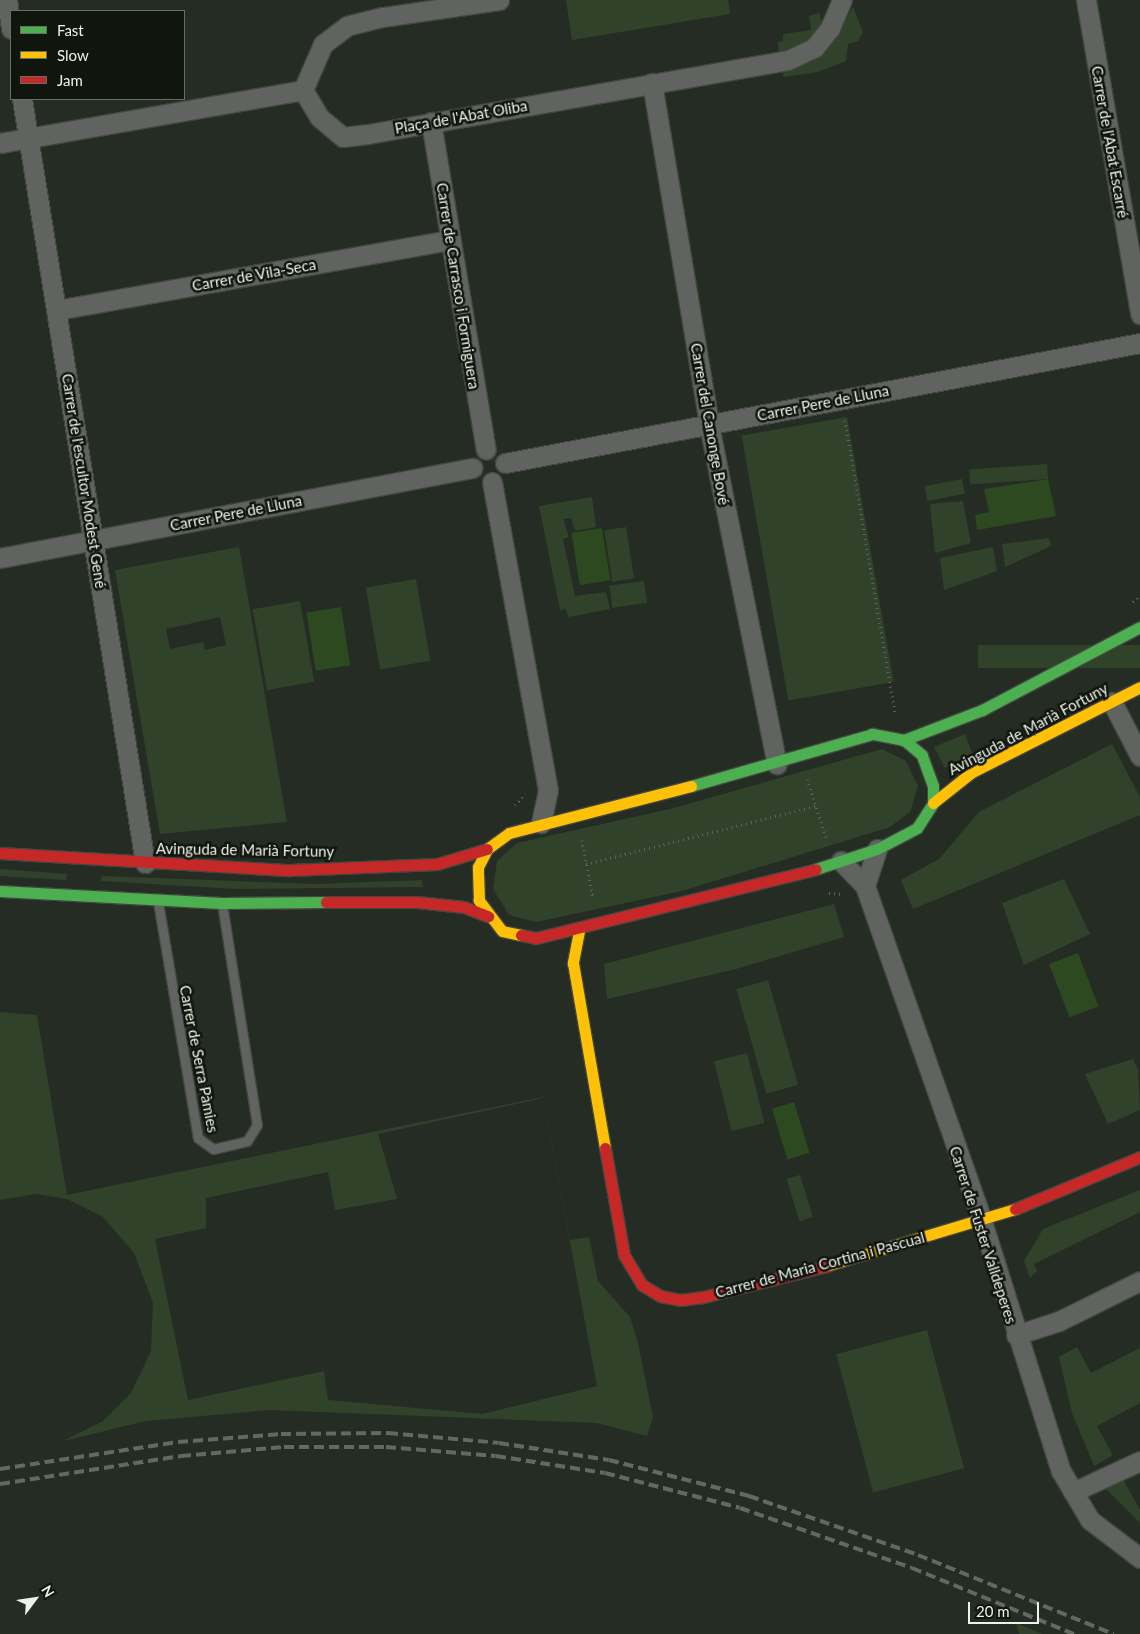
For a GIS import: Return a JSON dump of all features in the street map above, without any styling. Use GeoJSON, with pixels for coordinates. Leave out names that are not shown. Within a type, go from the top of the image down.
{"type":"FeatureCollection","features":[{"type":"Feature","properties":{"kind":"main road"},"geometry":{"type":"LineString","coordinates":[[904,740],[928,767],[933,803],[917,828],[878,849],[837,862],[579,931],[518,938],[502,931],[488,916],[477,886],[478,868],[487,849],[509,833],[540,823],[777,764],[872,734],[904,740],[982,710],[1140,627]]}},
{"type":"Feature","properties":{"kind":"main road","name":"Avinguda de Marià Fortuny"},"geometry":{"type":"LineString","coordinates":[[933,803],[972,772],[1140,687]]}},
{"type":"Feature","properties":{"kind":"main road","name":"Avinguda de Marià Fortuny"},"geometry":{"type":"LineString","coordinates":[[0,853],[290,870],[437,864],[487,849]]}},
{"type":"Feature","properties":{"kind":"main road"},"geometry":{"type":"LineString","coordinates":[[0,891],[222,903],[441,904],[488,916]]}},
{"type":"Feature","properties":{"kind":"main road","name":"Carrer de Maria Cortina i Pascual"},"geometry":{"type":"LineString","coordinates":[[579,931],[573,963],[624,1255],[642,1284],[660,1296],[681,1300],[702,1297],[819,1268],[981,1218],[1140,1157]]}},
{"type":"Feature","properties":{"kind":"street"},"geometry":{"type":"LineString","coordinates":[[6,0],[10,23]]}},
{"type":"Feature","properties":{"kind":"street"},"geometry":{"type":"LineString","coordinates":[[0,143],[303,90],[323,44],[347,26],[447,4],[500,0]]}},
{"type":"Feature","properties":{"kind":"street","name":"Plaça de l'Abat Oliba"},"geometry":{"type":"LineString","coordinates":[[303,90],[319,116],[343,138],[802,55],[822,39],[842,0]]}},
{"type":"Feature","properties":{"kind":"street","name":"Carrer de l'Abat Escarré"},"geometry":{"type":"LineString","coordinates":[[1086,0],[1140,314]]}},
{"type":"Feature","properties":{"kind":"street","name":"Carrer del Canonge Bové"},"geometry":{"type":"LineString","coordinates":[[652,83],[709,425],[777,764]]}},
{"type":"Feature","properties":{"kind":"street","name":"Carrer de l'escultor Modest Gené"},"geometry":{"type":"LineString","coordinates":[[22,100],[145,863]]}},
{"type":"Feature","properties":{"kind":"street","name":"Carrer de Carrasco i Formiguera"},"geometry":{"type":"LineString","coordinates":[[431,122],[486,449]]}},
{"type":"Feature","properties":{"kind":"street","name":"Carrer de Vila-Seca"},"geometry":{"type":"LineString","coordinates":[[57,310],[451,240]]}},
{"type":"Feature","properties":{"kind":"street","name":"Carrer Pere de Lluna"},"geometry":{"type":"LineString","coordinates":[[505,463],[1140,343]]}},
{"type":"Feature","properties":{"kind":"street"},"geometry":{"type":"LineString","coordinates":[[486,449],[497,451],[505,463],[504,474],[492,482],[479,480],[472,468],[476,455],[486,449]]}},
{"type":"Feature","properties":{"kind":"street","name":"Carrer Pere de Lluna"},"geometry":{"type":"LineString","coordinates":[[0,558],[472,468]]}},
{"type":"Feature","properties":{"kind":"street"},"geometry":{"type":"LineString","coordinates":[[492,482],[548,790],[540,823]]}},
{"type":"Feature","properties":{"kind":"street"},"geometry":{"type":"LineString","coordinates":[[1112,702],[1140,756]]}},
{"type":"Feature","properties":{"kind":"street"},"geometry":{"type":"LineString","coordinates":[[548,790],[573,816]]}},
{"type":"Feature","properties":{"kind":"street"},"geometry":{"type":"LineString","coordinates":[[865,886],[878,849]]}},
{"type":"Feature","properties":{"kind":"street","name":"Carrer de Fuster Valldeperes"},"geometry":{"type":"LineString","coordinates":[[837,862],[865,886],[981,1218],[1016,1335],[1061,1471],[1090,1520],[1140,1558]]}},
{"type":"Feature","properties":{"kind":"street"},"geometry":{"type":"LineString","coordinates":[[547,936],[573,963]]}},
{"type":"Feature","properties":{"kind":"street"},"geometry":{"type":"LineString","coordinates":[[1016,1335],[1059,1321],[1140,1281]]}},
{"type":"Feature","properties":{"kind":"street"},"geometry":{"type":"LineString","coordinates":[[1073,1492],[1140,1461]]}},
{"type":"Feature","properties":{"kind":"lane","name":"Carrer de Serra Pàmies"},"geometry":{"type":"LineString","coordinates":[[157,899],[198,1138],[213,1149],[247,1141],[257,1125],[222,903]]}},
{"type":"Feature","properties":{"kind":"path"},"geometry":{"type":"LineString","coordinates":[[841,400],[896,715]]}},
{"type":"Feature","properties":{"kind":"path"},"geometry":{"type":"LineString","coordinates":[[1125,607],[1140,597]]}},
{"type":"Feature","properties":{"kind":"path"},"geometry":{"type":"LineString","coordinates":[[888,714],[902,716]]}},
{"type":"Feature","properties":{"kind":"path"},"geometry":{"type":"LineString","coordinates":[[800,757],[837,862]]}},
{"type":"Feature","properties":{"kind":"path"},"geometry":{"type":"LineString","coordinates":[[512,809],[527,794]]}},
{"type":"Feature","properties":{"kind":"path"},"geometry":{"type":"LineString","coordinates":[[586,864],[816,806]]}},
{"type":"Feature","properties":{"kind":"path"},"geometry":{"type":"LineString","coordinates":[[573,816],[586,864],[598,927]]}},
{"type":"Feature","properties":{"kind":"shaded area"},"geometry":{"type":"Polygon","coordinates":[[[566,0],[728,0],[730,14],[572,40],[566,0]]]}},
{"type":"Feature","properties":{"kind":"shaded area"},"geometry":{"type":"Polygon","coordinates":[[[853,7],[863,32],[858,41],[848,44],[846,61],[818,72],[783,77],[784,70],[812,62],[826,52],[853,7]]]}},
{"type":"Feature","properties":{"kind":"shaded area"},"geometry":{"type":"Polygon","coordinates":[[[819,13],[823,25],[813,38],[779,53],[778,42],[783,41],[783,34],[811,30],[809,16],[819,13]]]}},
{"type":"Feature","properties":{"kind":"shaded area"},"geometry":{"type":"Polygon","coordinates":[[[847,417],[894,682],[788,700],[742,436],[847,417]]]}},
{"type":"Feature","properties":{"kind":"shaded area"},"geometry":{"type":"Polygon","coordinates":[[[1047,464],[1048,479],[970,484],[969,469],[1047,464]]]}},
{"type":"Feature","properties":{"kind":"shaded area"},"geometry":{"type":"Polygon","coordinates":[[[962,479],[965,494],[928,501],[925,486],[962,479]]]}},
{"type":"Feature","properties":{"kind":"shaded area"},"geometry":{"type":"Polygon","coordinates":[[[1048,479],[1056,516],[977,530],[975,515],[989,512],[984,489],[1048,479]]]}},
{"type":"Feature","properties":{"kind":"shaded area"},"geometry":{"type":"Polygon","coordinates":[[[592,497],[596,527],[575,531],[571,518],[563,519],[569,537],[563,539],[575,596],[606,592],[610,609],[569,617],[565,609],[560,610],[539,506],[592,497]]]}},
{"type":"Feature","properties":{"kind":"shaded area"},"geometry":{"type":"Polygon","coordinates":[[[963,501],[971,543],[935,553],[930,504],[963,501]]]}},
{"type":"Feature","properties":{"kind":"shaded area"},"geometry":{"type":"Polygon","coordinates":[[[626,527],[634,578],[612,582],[604,530],[626,527]]]}},
{"type":"Feature","properties":{"kind":"shaded area"},"geometry":{"type":"Polygon","coordinates":[[[602,528],[610,580],[580,585],[571,533],[602,528]]]}},
{"type":"Feature","properties":{"kind":"shaded area"},"geometry":{"type":"Polygon","coordinates":[[[1049,538],[1051,546],[1005,567],[1002,544],[1049,538]]]}},
{"type":"Feature","properties":{"kind":"shaded area"},"geometry":{"type":"Polygon","coordinates":[[[239,547],[287,822],[160,834],[115,570],[239,547]],[[220,617],[166,629],[170,649],[203,642],[205,650],[226,645],[220,617]]]}},
{"type":"Feature","properties":{"kind":"shaded area"},"geometry":{"type":"Polygon","coordinates":[[[993,547],[997,571],[944,590],[940,558],[993,547]]]}},
{"type":"Feature","properties":{"kind":"shaded area"},"geometry":{"type":"Polygon","coordinates":[[[416,579],[430,661],[380,670],[366,588],[416,579]]]}},
{"type":"Feature","properties":{"kind":"shaded area"},"geometry":{"type":"Polygon","coordinates":[[[644,581],[647,603],[612,608],[609,586],[644,581]]]}},
{"type":"Feature","properties":{"kind":"shaded area"},"geometry":{"type":"Polygon","coordinates":[[[300,601],[314,682],[267,690],[253,609],[300,601]]]}},
{"type":"Feature","properties":{"kind":"shaded area"},"geometry":{"type":"Polygon","coordinates":[[[341,607],[350,665],[316,671],[306,612],[341,607]]]}},
{"type":"Feature","properties":{"kind":"shaded area"},"geometry":{"type":"Polygon","coordinates":[[[978,645],[1140,645],[1140,668],[978,668],[978,645]]]}},
{"type":"Feature","properties":{"kind":"shaded area"},"geometry":{"type":"Polygon","coordinates":[[[965,734],[972,753],[945,768],[934,747],[965,734]]]}},
{"type":"Feature","properties":{"kind":"shaded area"},"geometry":{"type":"Polygon","coordinates":[[[1112,744],[1140,797],[1140,815],[913,909],[901,880],[939,859],[979,812],[1112,744]]]}},
{"type":"Feature","properties":{"kind":"shaded area"},"geometry":{"type":"Polygon","coordinates":[[[882,749],[906,761],[918,786],[910,812],[890,827],[682,891],[536,922],[509,915],[493,889],[497,861],[517,843],[670,809],[882,749]]]}},
{"type":"Feature","properties":{"kind":"shaded area"},"geometry":{"type":"Polygon","coordinates":[[[0,869],[67,874],[66,880],[0,876],[0,869]]]}},
{"type":"Feature","properties":{"kind":"shaded area"},"geometry":{"type":"Polygon","coordinates":[[[102,876],[316,884],[422,880],[423,887],[236,889],[101,881],[102,876]]]}},
{"type":"Feature","properties":{"kind":"shaded area"},"geometry":{"type":"Polygon","coordinates":[[[1064,879],[1090,934],[1024,965],[1002,903],[1064,879]]]}},
{"type":"Feature","properties":{"kind":"shaded area"},"geometry":{"type":"Polygon","coordinates":[[[834,904],[844,937],[736,969],[607,999],[604,964],[834,904]]]}},
{"type":"Feature","properties":{"kind":"shaded area"},"geometry":{"type":"Polygon","coordinates":[[[1078,953],[1098,1006],[1069,1017],[1049,964],[1078,953]]]}},
{"type":"Feature","properties":{"kind":"shaded area"},"geometry":{"type":"Polygon","coordinates":[[[768,980],[798,1085],[766,1094],[736,989],[768,980]]]}},
{"type":"Feature","properties":{"kind":"shaded area"},"geometry":{"type":"Polygon","coordinates":[[[0,1012],[37,1015],[67,1195],[543,1097],[570,1240],[589,1237],[598,1281],[630,1317],[638,1343],[653,1417],[647,1436],[597,1423],[269,1410],[146,1421],[63,1441],[103,1421],[131,1393],[151,1351],[153,1303],[134,1253],[103,1217],[67,1199],[36,1194],[0,1200],[0,1012]],[[543,1098],[378,1134],[397,1199],[335,1210],[328,1172],[206,1198],[206,1228],[155,1239],[188,1400],[324,1371],[328,1400],[482,1414],[597,1386],[543,1098]]]}},
{"type":"Feature","properties":{"kind":"shaded area"},"geometry":{"type":"Polygon","coordinates":[[[747,1053],[764,1123],[731,1131],[714,1061],[747,1053]]]}},
{"type":"Feature","properties":{"kind":"shaded area"},"geometry":{"type":"Polygon","coordinates":[[[1133,1059],[1138,1070],[1140,1110],[1108,1124],[1085,1074],[1133,1059]]]}},
{"type":"Feature","properties":{"kind":"shaded area"},"geometry":{"type":"Polygon","coordinates":[[[794,1102],[809,1153],[788,1159],[772,1109],[794,1102]]]}},
{"type":"Feature","properties":{"kind":"shaded area"},"geometry":{"type":"Polygon","coordinates":[[[800,1175],[813,1217],[799,1221],[787,1179],[800,1175]]]}},
{"type":"Feature","properties":{"kind":"shaded area"},"geometry":{"type":"Polygon","coordinates":[[[1140,1190],[1140,1212],[1034,1264],[1037,1271],[1030,1278],[1024,1261],[1043,1229],[1140,1190]]]}},
{"type":"Feature","properties":{"kind":"shaded area"},"geometry":{"type":"Polygon","coordinates":[[[927,1330],[964,1468],[873,1492],[836,1354],[927,1330]]]}},
{"type":"Feature","properties":{"kind":"shaded area"},"geometry":{"type":"Polygon","coordinates":[[[1077,1347],[1091,1373],[1140,1348],[1140,1403],[1097,1426],[1113,1455],[1094,1466],[1072,1413],[1059,1357],[1077,1347]]]}},
{"type":"Feature","properties":{"kind":"shaded area"},"geometry":{"type":"Polygon","coordinates":[[[1121,1476],[1140,1510],[1140,1523],[1102,1485],[1121,1476]]]}},
{"type":"Feature","properties":{"kind":"shaded area"},"geometry":{"type":"Polygon","coordinates":[[[1016,1623],[1042,1634],[1019,1634],[1016,1623]]]}},
{"type":"Feature","properties":{"kind":"railway"},"geometry":{"type":"LineString","coordinates":[[0,1469],[178,1442],[281,1434],[388,1433],[499,1443],[609,1460],[749,1496],[918,1555],[1114,1634]]}},
{"type":"Feature","properties":{"kind":"railway"},"geometry":{"type":"LineString","coordinates":[[0,1484],[181,1456],[284,1447],[386,1447],[496,1456],[605,1473],[740,1508],[912,1568],[1074,1634]]}},
{"type":"Feature","properties":{"kind":"traffic: fast"},"geometry":{"type":"LineString","coordinates":[[904,740],[982,710],[1140,627]]}},
{"type":"Feature","properties":{"kind":"traffic: fast"},"geometry":{"type":"LineString","coordinates":[[816,869],[877,849],[917,828],[933,803],[933,786],[922,755],[904,740],[872,734]]}},
{"type":"Feature","properties":{"kind":"traffic: fast"},"geometry":{"type":"LineString","coordinates":[[691,786],[872,734]]}},
{"type":"Feature","properties":{"kind":"traffic: fast"},"geometry":{"type":"LineString","coordinates":[[0,891],[222,903],[326,902]]}},
{"type":"Feature","properties":{"kind":"traffic: slow"},"geometry":{"type":"LineString","coordinates":[[933,803],[972,772],[1140,687]]}},
{"type":"Feature","properties":{"kind":"traffic: slow"},"geometry":{"type":"LineString","coordinates":[[521,935],[502,931],[479,900],[478,867],[487,849],[509,833],[691,786]]}},
{"type":"Feature","properties":{"kind":"traffic: slow"},"geometry":{"type":"LineString","coordinates":[[579,931],[573,963],[605,1148]]}},
{"type":"Feature","properties":{"kind":"traffic: slow"},"geometry":{"type":"LineString","coordinates":[[826,1266],[1015,1209]]}},
{"type":"Feature","properties":{"kind":"traffic: jam"},"geometry":{"type":"LineString","coordinates":[[0,853],[290,870],[437,864],[487,849]]}},
{"type":"Feature","properties":{"kind":"traffic: jam"},"geometry":{"type":"LineString","coordinates":[[521,935],[536,938],[816,869]]}},
{"type":"Feature","properties":{"kind":"traffic: jam"},"geometry":{"type":"LineString","coordinates":[[326,902],[417,902],[464,907],[488,916]]}},
{"type":"Feature","properties":{"kind":"traffic: jam"},"geometry":{"type":"LineString","coordinates":[[605,1148],[624,1255],[642,1285],[660,1296],[681,1300],[703,1297],[826,1266]]}},
{"type":"Feature","properties":{"kind":"traffic: jam"},"geometry":{"type":"LineString","coordinates":[[1015,1209],[1140,1157]]}}]}
